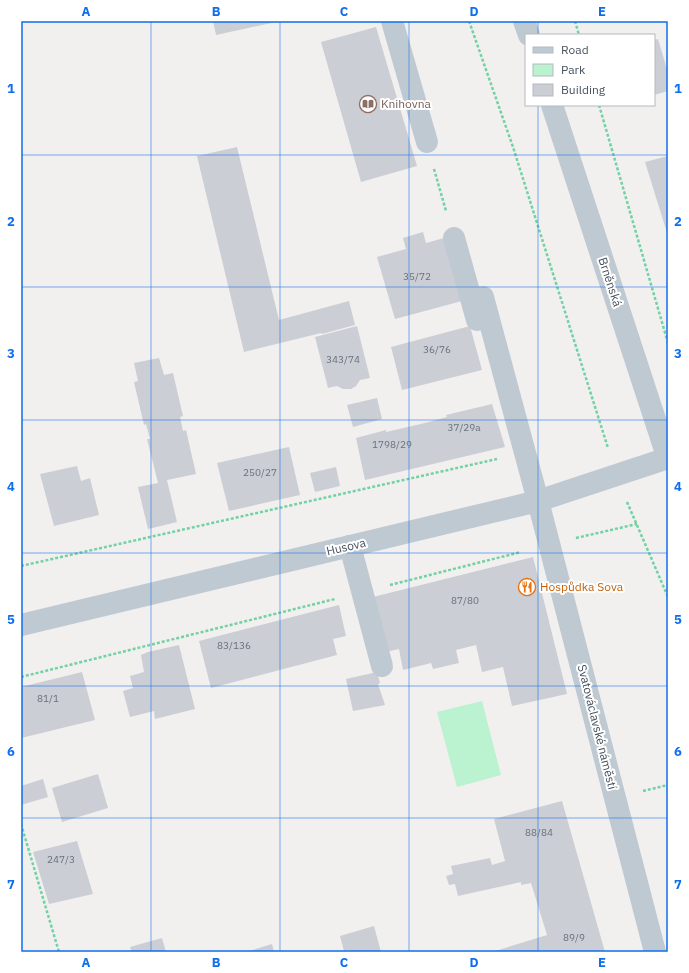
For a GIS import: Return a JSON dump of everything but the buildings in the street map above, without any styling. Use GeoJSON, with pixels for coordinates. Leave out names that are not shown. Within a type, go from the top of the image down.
{"type":"FeatureCollection","features":[{"type":"Feature","properties":{"kind":"street"},"geometry":{"type":"LineString","coordinates":[[392,21],[427,142]]}},
{"type":"Feature","properties":{"kind":"street"},"geometry":{"type":"LineString","coordinates":[[524,21],[529,34]]}},
{"type":"Feature","properties":{"kind":"street","name":"Brněnská"},"geometry":{"type":"LineString","coordinates":[[552,106],[668,458]]}},
{"type":"Feature","properties":{"kind":"street"},"geometry":{"type":"LineString","coordinates":[[454,238],[513,455],[532,502]]}},
{"type":"Feature","properties":{"kind":"street"},"geometry":{"type":"LineString","coordinates":[[483,297],[532,502]]}},
{"type":"Feature","properties":{"kind":"street","name":"Husova"},"geometry":{"type":"LineString","coordinates":[[21,625],[532,502],[668,458]]}},
{"type":"Feature","properties":{"kind":"street","name":"Svatováclavské náměstí"},"geometry":{"type":"LineString","coordinates":[[532,502],[550,545],[655,952]]}},
{"type":"Feature","properties":{"kind":"street"},"geometry":{"type":"LineString","coordinates":[[350,546],[382,666]]}},
{"type":"Feature","properties":{"kind":"path"},"geometry":{"type":"LineString","coordinates":[[469,21],[513,147],[616,475],[668,597]]}},
{"type":"Feature","properties":{"kind":"path"},"geometry":{"type":"LineString","coordinates":[[575,21],[579,34]]}},
{"type":"Feature","properties":{"kind":"path"},"geometry":{"type":"LineString","coordinates":[[599,106],[668,343]]}},
{"type":"Feature","properties":{"kind":"path"},"geometry":{"type":"LineString","coordinates":[[427,142],[454,238]]}},
{"type":"Feature","properties":{"kind":"path"},"geometry":{"type":"LineString","coordinates":[[21,566],[513,455]]}},
{"type":"Feature","properties":{"kind":"path"},"geometry":{"type":"LineString","coordinates":[[21,677],[637,524]]}},
{"type":"Feature","properties":{"kind":"path"},"geometry":{"type":"LineString","coordinates":[[21,824],[59,952]]}},
{"type":"Feature","properties":{"kind":"green space"},"geometry":{"type":"Polygon","coordinates":[[[482,701],[501,775],[457,787],[437,712],[482,701]]]}},
{"type":"Feature","properties":{"kind":"place","name":"Knihovna"},"geometry":{"type":"Point","coordinates":[368,104]}},
{"type":"Feature","properties":{"kind":"place","name":"Hospůdka Sova"},"geometry":{"type":"Point","coordinates":[527,587]}}]}
